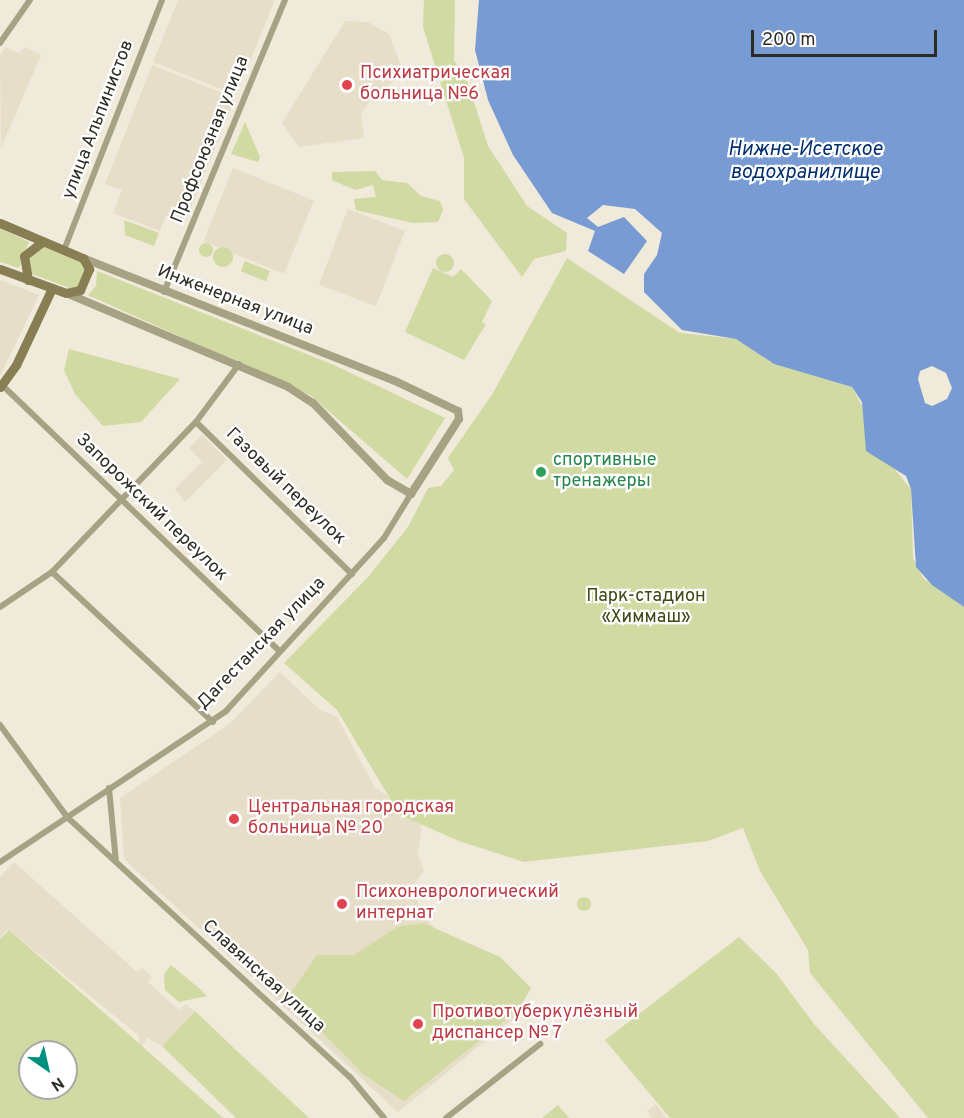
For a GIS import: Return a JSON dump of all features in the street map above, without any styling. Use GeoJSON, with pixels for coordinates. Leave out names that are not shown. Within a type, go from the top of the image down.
{"type":"FeatureCollection","features":[{"type":"Feature","properties":{"kind":"main road","name":"Инженерная улица"},"geometry":{"type":"LineString","coordinates":[[0,223],[82,258]]}},
{"type":"Feature","properties":{"kind":"main road"},"geometry":{"type":"LineString","coordinates":[[28,280],[24,256],[42,242]]}},
{"type":"Feature","properties":{"kind":"main road"},"geometry":{"type":"LineString","coordinates":[[0,269],[66,293],[88,281],[89,269],[82,258]]}},
{"type":"Feature","properties":{"kind":"main road"},"geometry":{"type":"LineString","coordinates":[[1,386],[52,288]]}},
{"type":"Feature","properties":{"kind":"street"},"geometry":{"type":"LineString","coordinates":[[0,43],[30,0]]}},
{"type":"Feature","properties":{"kind":"street","name":"улица Альпинистов"},"geometry":{"type":"LineString","coordinates":[[64,250],[161,0]]}},
{"type":"Feature","properties":{"kind":"street","name":"Профсоюзная улица"},"geometry":{"type":"LineString","coordinates":[[164,292],[285,0]]}},
{"type":"Feature","properties":{"kind":"street","name":"Инженерная улица"},"geometry":{"type":"LineString","coordinates":[[82,258],[164,292],[364,368],[458,411]]}},
{"type":"Feature","properties":{"kind":"street"},"geometry":{"type":"LineString","coordinates":[[66,293],[239,364],[304,396],[387,480],[411,494]]}},
{"type":"Feature","properties":{"kind":"street"},"geometry":{"type":"LineString","coordinates":[[1,604],[52,572],[196,422],[239,364]]}},
{"type":"Feature","properties":{"kind":"street","name":"Запорожский переулок"},"geometry":{"type":"LineString","coordinates":[[1,386],[279,651]]}},
{"type":"Feature","properties":{"kind":"street","name":"Дагестанская улица"},"geometry":{"type":"LineString","coordinates":[[0,862],[109,788],[213,722],[352,574],[411,494],[458,411]]}},
{"type":"Feature","properties":{"kind":"street","name":"Газовый переулок"},"geometry":{"type":"LineString","coordinates":[[196,422],[352,574]]}},
{"type":"Feature","properties":{"kind":"street"},"geometry":{"type":"LineString","coordinates":[[52,572],[213,722]]}},
{"type":"Feature","properties":{"kind":"street","name":"Славянская улица"},"geometry":{"type":"LineString","coordinates":[[0,725],[67,817],[342,1070],[384,1118]]}},
{"type":"Feature","properties":{"kind":"street"},"geometry":{"type":"LineString","coordinates":[[109,788],[117,864]]}},
{"type":"Feature","properties":{"kind":"street"},"geometry":{"type":"LineString","coordinates":[[446,1118],[540,1044]]}},
{"type":"Feature","properties":{"kind":"shaded area"},"geometry":{"type":"Polygon","coordinates":[[[178,0],[275,0],[236,95],[153,62],[178,0]]]}},
{"type":"Feature","properties":{"kind":"shaded area","name":"Психиатрическая больница №6"},"geometry":{"type":"Polygon","coordinates":[[[345,21],[368,22],[389,34],[404,74],[372,97],[361,114],[364,138],[299,147],[282,123],[345,21]]]}},
{"type":"Feature","properties":{"kind":"shaded area"},"geometry":{"type":"Polygon","coordinates":[[[5,47],[19,53],[26,47],[41,55],[1,148],[0,55],[5,47]]]}},
{"type":"Feature","properties":{"kind":"shaded area"},"geometry":{"type":"Polygon","coordinates":[[[152,65],[235,98],[185,222],[166,215],[160,231],[113,213],[122,190],[105,184],[152,65]]]}},
{"type":"Feature","properties":{"kind":"shaded area"},"geometry":{"type":"Polygon","coordinates":[[[233,168],[314,201],[284,274],[203,241],[233,168]]]}},
{"type":"Feature","properties":{"kind":"shaded area"},"geometry":{"type":"Polygon","coordinates":[[[348,209],[405,231],[376,306],[319,285],[348,209]]]}},
{"type":"Feature","properties":{"kind":"shaded area"},"geometry":{"type":"Polygon","coordinates":[[[0,280],[39,295],[0,376],[0,280]]]}},
{"type":"Feature","properties":{"kind":"shaded area"},"geometry":{"type":"Polygon","coordinates":[[[202,435],[227,460],[185,502],[175,489],[202,462],[189,448],[202,435]]]}},
{"type":"Feature","properties":{"kind":"shaded area"},"geometry":{"type":"Polygon","coordinates":[[[280,672],[320,710],[337,717],[375,788],[388,796],[400,815],[422,824],[418,855],[424,870],[411,889],[427,920],[520,1013],[398,1112],[124,859],[120,798],[228,725],[280,672]]]}},
{"type":"Feature","properties":{"kind":"shaded area"},"geometry":{"type":"Polygon","coordinates":[[[14,862],[137,972],[142,968],[152,977],[148,982],[179,1010],[185,1004],[195,1011],[162,1046],[147,1038],[141,1048],[138,1035],[8,929],[0,938],[0,877],[14,862]]]}},
{"type":"Feature","properties":{"kind":"shaded area"},"geometry":{"type":"Polygon","coordinates":[[[656,1104],[666,1118],[652,1118],[647,1111],[656,1104]]]}},
{"type":"Feature","properties":{"kind":"green space"},"geometry":{"type":"Polygon","coordinates":[[[424,0],[455,0],[454,60],[468,83],[488,146],[527,206],[567,233],[566,251],[534,259],[522,277],[464,199],[464,158],[423,27],[424,0]]]}},
{"type":"Feature","properties":{"kind":"green space"},"geometry":{"type":"Polygon","coordinates":[[[245,122],[260,157],[258,162],[231,154],[245,122]]]}},
{"type":"Feature","properties":{"kind":"green space"},"geometry":{"type":"Polygon","coordinates":[[[375,171],[382,180],[407,183],[421,196],[440,201],[443,210],[438,222],[413,223],[356,210],[354,199],[376,197],[373,185],[355,190],[332,180],[332,172],[375,171]]]}},
{"type":"Feature","properties":{"kind":"green space"},"geometry":{"type":"Polygon","coordinates":[[[124,220],[159,233],[154,246],[125,235],[124,220]]]}},
{"type":"Feature","properties":{"kind":"green space"},"geometry":{"type":"Polygon","coordinates":[[[0,228],[29,242],[19,268],[0,262],[0,228]]]}},
{"type":"Feature","properties":{"kind":"green space"},"geometry":{"type":"Polygon","coordinates":[[[206,243],[211,245],[213,250],[211,255],[206,257],[201,255],[199,250],[201,245],[206,243]]]}},
{"type":"Feature","properties":{"kind":"green space"},"geometry":{"type":"Polygon","coordinates":[[[43,246],[82,261],[86,267],[79,285],[72,289],[32,274],[27,267],[30,251],[43,246]]]}},
{"type":"Feature","properties":{"kind":"green space"},"geometry":{"type":"Polygon","coordinates":[[[223,247],[230,250],[233,257],[230,264],[223,267],[216,264],[213,257],[216,250],[223,247]]]}},
{"type":"Feature","properties":{"kind":"green space"},"geometry":{"type":"Polygon","coordinates":[[[445,254],[453,259],[454,263],[449,271],[445,272],[437,267],[436,263],[441,255],[445,254]]]}},
{"type":"Feature","properties":{"kind":"green space","name":"Парк-стадион «Химмаш»"},"geometry":{"type":"Polygon","coordinates":[[[567,258],[680,333],[736,339],[774,364],[852,387],[896,471],[911,489],[913,558],[923,578],[964,607],[964,1118],[928,1118],[810,973],[808,950],[760,871],[743,828],[708,841],[524,862],[459,841],[400,815],[337,710],[284,663],[368,577],[408,527],[428,488],[441,486],[454,470],[448,458],[493,393],[567,258]]]}},
{"type":"Feature","properties":{"kind":"green space"},"geometry":{"type":"Polygon","coordinates":[[[245,261],[270,271],[266,281],[241,271],[245,261]]]}},
{"type":"Feature","properties":{"kind":"green space"},"geometry":{"type":"Polygon","coordinates":[[[433,268],[453,277],[461,269],[492,301],[482,322],[486,324],[464,360],[405,332],[433,268]]]}},
{"type":"Feature","properties":{"kind":"green space"},"geometry":{"type":"Polygon","coordinates":[[[97,271],[334,365],[445,418],[407,479],[310,395],[88,295],[96,286],[97,271]]]}},
{"type":"Feature","properties":{"kind":"green space"},"geometry":{"type":"Polygon","coordinates":[[[69,349],[180,379],[141,422],[103,426],[75,394],[64,370],[69,349]]]}},
{"type":"Feature","properties":{"kind":"green space"},"geometry":{"type":"Polygon","coordinates":[[[581,897],[587,897],[591,904],[587,911],[581,911],[577,907],[577,901],[581,897]]]}},
{"type":"Feature","properties":{"kind":"green space","name":"Противотуберкулёзный диспансер № 7"},"geometry":{"type":"Polygon","coordinates":[[[423,923],[500,957],[531,988],[519,1009],[404,1101],[364,1075],[288,997],[317,955],[354,955],[397,927],[423,923]]]}},
{"type":"Feature","properties":{"kind":"green space"},"geometry":{"type":"Polygon","coordinates":[[[9,930],[223,1118],[0,1118],[0,939],[9,930]]]}},
{"type":"Feature","properties":{"kind":"green space"},"geometry":{"type":"Polygon","coordinates":[[[739,937],[776,973],[814,1024],[900,1118],[670,1118],[605,1040],[739,937]]]}},
{"type":"Feature","properties":{"kind":"green space"},"geometry":{"type":"Polygon","coordinates":[[[171,965],[207,996],[179,1002],[165,990],[164,974],[171,965]]]}},
{"type":"Feature","properties":{"kind":"green space"},"geometry":{"type":"Polygon","coordinates":[[[195,1011],[309,1118],[236,1118],[162,1046],[195,1011]]]}},
{"type":"Feature","properties":{"kind":"green space"},"geometry":{"type":"Polygon","coordinates":[[[558,1105],[569,1118],[542,1118],[558,1105]]]}},
{"type":"Feature","properties":{"kind":"water","name":"Нижне-Исетское водохранилище"},"geometry":{"type":"Polygon","coordinates":[[[479,0],[964,0],[964,607],[932,585],[916,567],[911,489],[906,476],[866,451],[862,402],[852,387],[774,364],[736,339],[682,330],[644,292],[644,274],[657,255],[662,233],[635,209],[603,205],[587,218],[598,227],[624,217],[647,241],[624,274],[588,251],[595,231],[552,213],[513,155],[488,100],[475,50],[479,0]],[[932,366],[920,371],[918,379],[925,403],[932,406],[947,399],[952,388],[946,373],[932,366]]]}},
{"type":"Feature","properties":{"kind":"place","name":"Психиатрическая больница №6"},"geometry":{"type":"Point","coordinates":[347,85]}},
{"type":"Feature","properties":{"kind":"place","name":"спортивные тренажеры"},"geometry":{"type":"Point","coordinates":[541,472]}},
{"type":"Feature","properties":{"kind":"place","name":"Центральная городская больница № 20"},"geometry":{"type":"Point","coordinates":[234,819]}},
{"type":"Feature","properties":{"kind":"place","name":"Психоневрологический интернат"},"geometry":{"type":"Point","coordinates":[342,904]}},
{"type":"Feature","properties":{"kind":"place","name":"Противотуберкулёзный диспансер № 7"},"geometry":{"type":"Point","coordinates":[418,1024]}}]}
